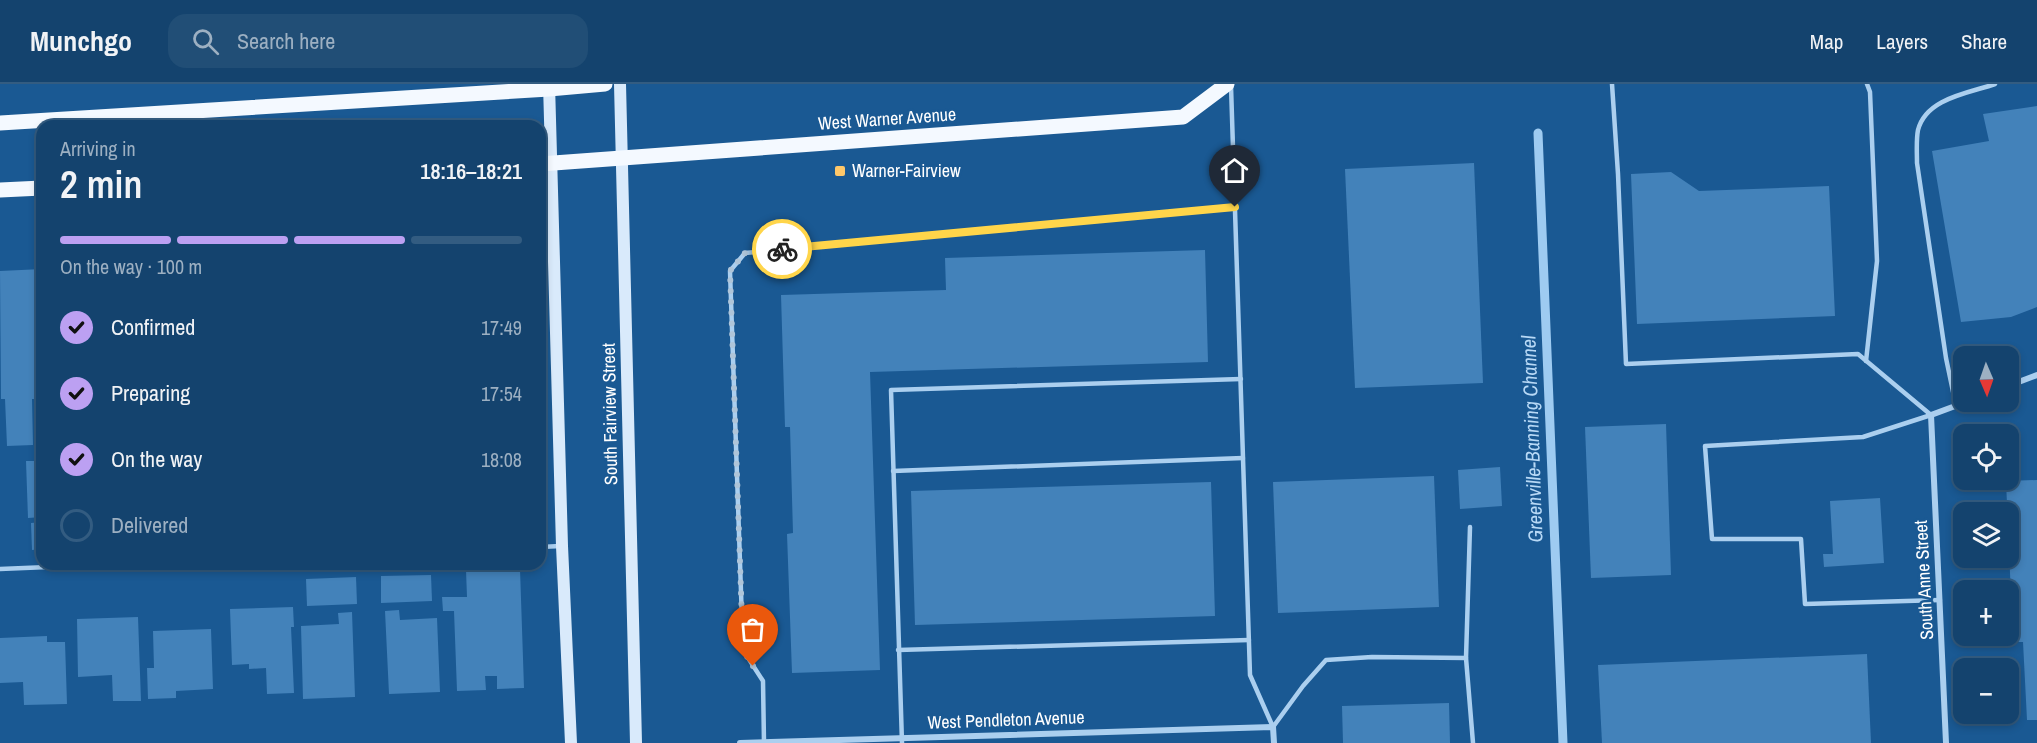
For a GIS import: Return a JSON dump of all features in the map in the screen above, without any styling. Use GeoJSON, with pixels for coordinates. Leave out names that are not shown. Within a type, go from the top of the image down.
{"type":"FeatureCollection","features":[{"type":"Feature","properties":{"kind":"main road"},"geometry":{"type":"LineString","coordinates":[[46,120],[605,84]]}},
{"type":"Feature","properties":{"kind":"main road","name":"South Fairview Street"},"geometry":{"type":"LineString","coordinates":[[620,84],[636,743]]}},
{"type":"Feature","properties":{"kind":"main road","name":"West Warner Avenue"},"geometry":{"type":"LineString","coordinates":[[546,164],[1183,117],[1229,84]]}},
{"type":"Feature","properties":{"kind":"main road"},"geometry":{"type":"LineString","coordinates":[[546,145],[549,87]]}},
{"type":"Feature","properties":{"kind":"main road"},"geometry":{"type":"LineString","coordinates":[[0,123],[36,121]]}},
{"type":"Feature","properties":{"kind":"main road"},"geometry":{"type":"LineString","coordinates":[[546,186],[571,743]]}},
{"type":"Feature","properties":{"kind":"main road"},"geometry":{"type":"LineString","coordinates":[[0,190],[36,188]]}},
{"type":"Feature","properties":{"kind":"street"},"geometry":{"type":"LineString","coordinates":[[2019,382],[2037,375]]}},
{"type":"Feature","properties":{"kind":"street"},"geometry":{"type":"LineString","coordinates":[[1931,415],[1953,407]]}},
{"type":"Feature","properties":{"kind":"street","name":"South Anne Street"},"geometry":{"type":"LineString","coordinates":[[1931,415],[1946,743]]}},
{"type":"Feature","properties":{"kind":"street"},"geometry":{"type":"LineString","coordinates":[[1273,727],[1274,743]]}},
{"type":"Feature","properties":{"kind":"street","name":"West Pendleton Avenue"},"geometry":{"type":"LineString","coordinates":[[740,743],[902,740],[1273,727]]}},
{"type":"Feature","properties":{"kind":"lane"},"geometry":{"type":"LineString","coordinates":[[1229,84],[1250,675],[1273,727],[1303,686],[1326,660],[1372,657],[1466,658]]}},
{"type":"Feature","properties":{"kind":"lane"},"geometry":{"type":"LineString","coordinates":[[1612,84],[1626,364],[1858,354],[1931,415]]}},
{"type":"Feature","properties":{"kind":"lane"},"geometry":{"type":"LineString","coordinates":[[1866,361],[1877,261],[1870,92],[1867,84]]}},
{"type":"Feature","properties":{"kind":"lane"},"geometry":{"type":"LineString","coordinates":[[1953,392],[1917,163],[1918,131],[1924,116],[1935,106],[1995,84]]}},
{"type":"Feature","properties":{"kind":"lane"},"geometry":{"type":"LineString","coordinates":[[764,743],[763,681],[743,650],[730,271],[745,253],[1235,207]]}},
{"type":"Feature","properties":{"kind":"lane"},"geometry":{"type":"LineString","coordinates":[[902,740],[891,390],[1241,380]]}},
{"type":"Feature","properties":{"kind":"lane"},"geometry":{"type":"LineString","coordinates":[[1931,415],[1863,437],[1706,446],[1712,538],[1801,539],[1804,604],[1940,600]]}},
{"type":"Feature","properties":{"kind":"lane"},"geometry":{"type":"LineString","coordinates":[[893,471],[1243,458]]}},
{"type":"Feature","properties":{"kind":"lane"},"geometry":{"type":"LineString","coordinates":[[1470,527],[1466,658],[1473,743]]}},
{"type":"Feature","properties":{"kind":"lane"},"geometry":{"type":"LineString","coordinates":[[546,547],[562,546]]}},
{"type":"Feature","properties":{"kind":"lane"},"geometry":{"type":"LineString","coordinates":[[0,569],[36,568]]}},
{"type":"Feature","properties":{"kind":"lane"},"geometry":{"type":"LineString","coordinates":[[898,650],[1249,640]]}},
{"type":"Feature","properties":{"kind":"building"},"geometry":{"type":"Polygon","coordinates":[[[2037,106],[2037,307],[2011,317],[1961,322],[1932,151],[1989,141],[1983,114],[2037,106]]]}},
{"type":"Feature","properties":{"kind":"building"},"geometry":{"type":"Polygon","coordinates":[[[1474,163],[1483,383],[1355,388],[1345,169],[1474,163]]]}},
{"type":"Feature","properties":{"kind":"building"},"geometry":{"type":"Polygon","coordinates":[[[1671,172],[1699,191],[1829,186],[1835,316],[1637,324],[1631,174],[1671,172]]]}},
{"type":"Feature","properties":{"kind":"building"},"geometry":{"type":"Polygon","coordinates":[[[1205,250],[1208,362],[870,372],[880,670],[792,673],[787,534],[793,533],[790,427],[785,427],[781,295],[946,290],[945,258],[1205,250]]]}},
{"type":"Feature","properties":{"kind":"building"},"geometry":{"type":"Polygon","coordinates":[[[36,269],[36,399],[32,399],[33,445],[7,446],[5,399],[1,399],[0,271],[36,269]]]}},
{"type":"Feature","properties":{"kind":"building"},"geometry":{"type":"Polygon","coordinates":[[[1666,424],[1671,575],[1591,578],[1585,427],[1666,424]]]}},
{"type":"Feature","properties":{"kind":"building"},"geometry":{"type":"Polygon","coordinates":[[[26,461],[36,461],[36,517],[28,518],[26,461]]]}},
{"type":"Feature","properties":{"kind":"building"},"geometry":{"type":"Polygon","coordinates":[[[1500,467],[1502,506],[1460,509],[1458,470],[1500,467]]]}},
{"type":"Feature","properties":{"kind":"building"},"geometry":{"type":"Polygon","coordinates":[[[1434,476],[1439,607],[1278,613],[1273,482],[1434,476]]]}},
{"type":"Feature","properties":{"kind":"building"},"geometry":{"type":"Polygon","coordinates":[[[2037,480],[2037,720],[2027,720],[2023,642],[2019,642],[2019,580],[2010,580],[2010,568],[2019,568],[2019,502],[2007,502],[2006,490],[2019,490],[2019,481],[2037,480]]]}},
{"type":"Feature","properties":{"kind":"building"},"geometry":{"type":"Polygon","coordinates":[[[1211,482],[1215,616],[915,625],[911,491],[1211,482]]]}},
{"type":"Feature","properties":{"kind":"building"},"geometry":{"type":"Polygon","coordinates":[[[1880,498],[1884,563],[1824,567],[1823,554],[1833,554],[1830,501],[1880,498]]]}},
{"type":"Feature","properties":{"kind":"building"},"geometry":{"type":"Polygon","coordinates":[[[31,523],[36,523],[36,550],[32,550],[31,523]]]}},
{"type":"Feature","properties":{"kind":"building"},"geometry":{"type":"Polygon","coordinates":[[[466,570],[520,570],[524,688],[497,689],[497,676],[485,676],[486,690],[457,691],[454,611],[443,611],[442,597],[467,597],[466,570]]]}},
{"type":"Feature","properties":{"kind":"building"},"geometry":{"type":"Polygon","coordinates":[[[431,575],[432,601],[381,603],[381,576],[431,575]]]}},
{"type":"Feature","properties":{"kind":"building"},"geometry":{"type":"Polygon","coordinates":[[[356,577],[357,604],[307,606],[306,579],[356,577]]]}},
{"type":"Feature","properties":{"kind":"building"},"geometry":{"type":"Polygon","coordinates":[[[293,607],[294,627],[291,627],[294,693],[267,694],[266,668],[249,669],[249,664],[232,665],[230,609],[293,607]]]}},
{"type":"Feature","properties":{"kind":"building"},"geometry":{"type":"Polygon","coordinates":[[[399,610],[400,620],[437,618],[440,692],[389,694],[385,611],[399,610]]]}},
{"type":"Feature","properties":{"kind":"building"},"geometry":{"type":"Polygon","coordinates":[[[352,612],[355,697],[303,699],[301,626],[339,624],[338,613],[352,612]]]}},
{"type":"Feature","properties":{"kind":"building"},"geometry":{"type":"Polygon","coordinates":[[[138,617],[141,701],[113,701],[112,675],[78,677],[77,619],[138,617]]]}},
{"type":"Feature","properties":{"kind":"building"},"geometry":{"type":"Polygon","coordinates":[[[211,629],[213,689],[176,691],[176,698],[148,699],[147,668],[154,668],[153,631],[211,629]]]}},
{"type":"Feature","properties":{"kind":"building"},"geometry":{"type":"Polygon","coordinates":[[[47,636],[47,642],[65,642],[67,704],[24,705],[23,682],[0,683],[0,638],[47,636]]]}},
{"type":"Feature","properties":{"kind":"building"},"geometry":{"type":"Polygon","coordinates":[[[1867,654],[1871,743],[1602,743],[1598,665],[1867,654]]]}},
{"type":"Feature","properties":{"kind":"building"},"geometry":{"type":"Polygon","coordinates":[[[1449,703],[1450,743],[1343,743],[1342,706],[1449,703]]]}},
{"type":"Feature","properties":{"kind":"waterway","name":"Greenville-Banning Channel"},"geometry":{"type":"LineString","coordinates":[[1538,133],[1563,743]]}},
{"type":"Feature","properties":{"kind":"way so far"},"geometry":{"type":"LineString","coordinates":[[753,666],[743,650],[730,271],[745,253],[782,249]]}},
{"type":"Feature","properties":{"kind":"place","name":"Warner-Fairview"},"geometry":{"type":"Point","coordinates":[840,171]}},
{"type":"Feature","properties":{"kind":"route"},"geometry":{"type":"LineString","coordinates":[[782,249],[1235,207]]}}]}
